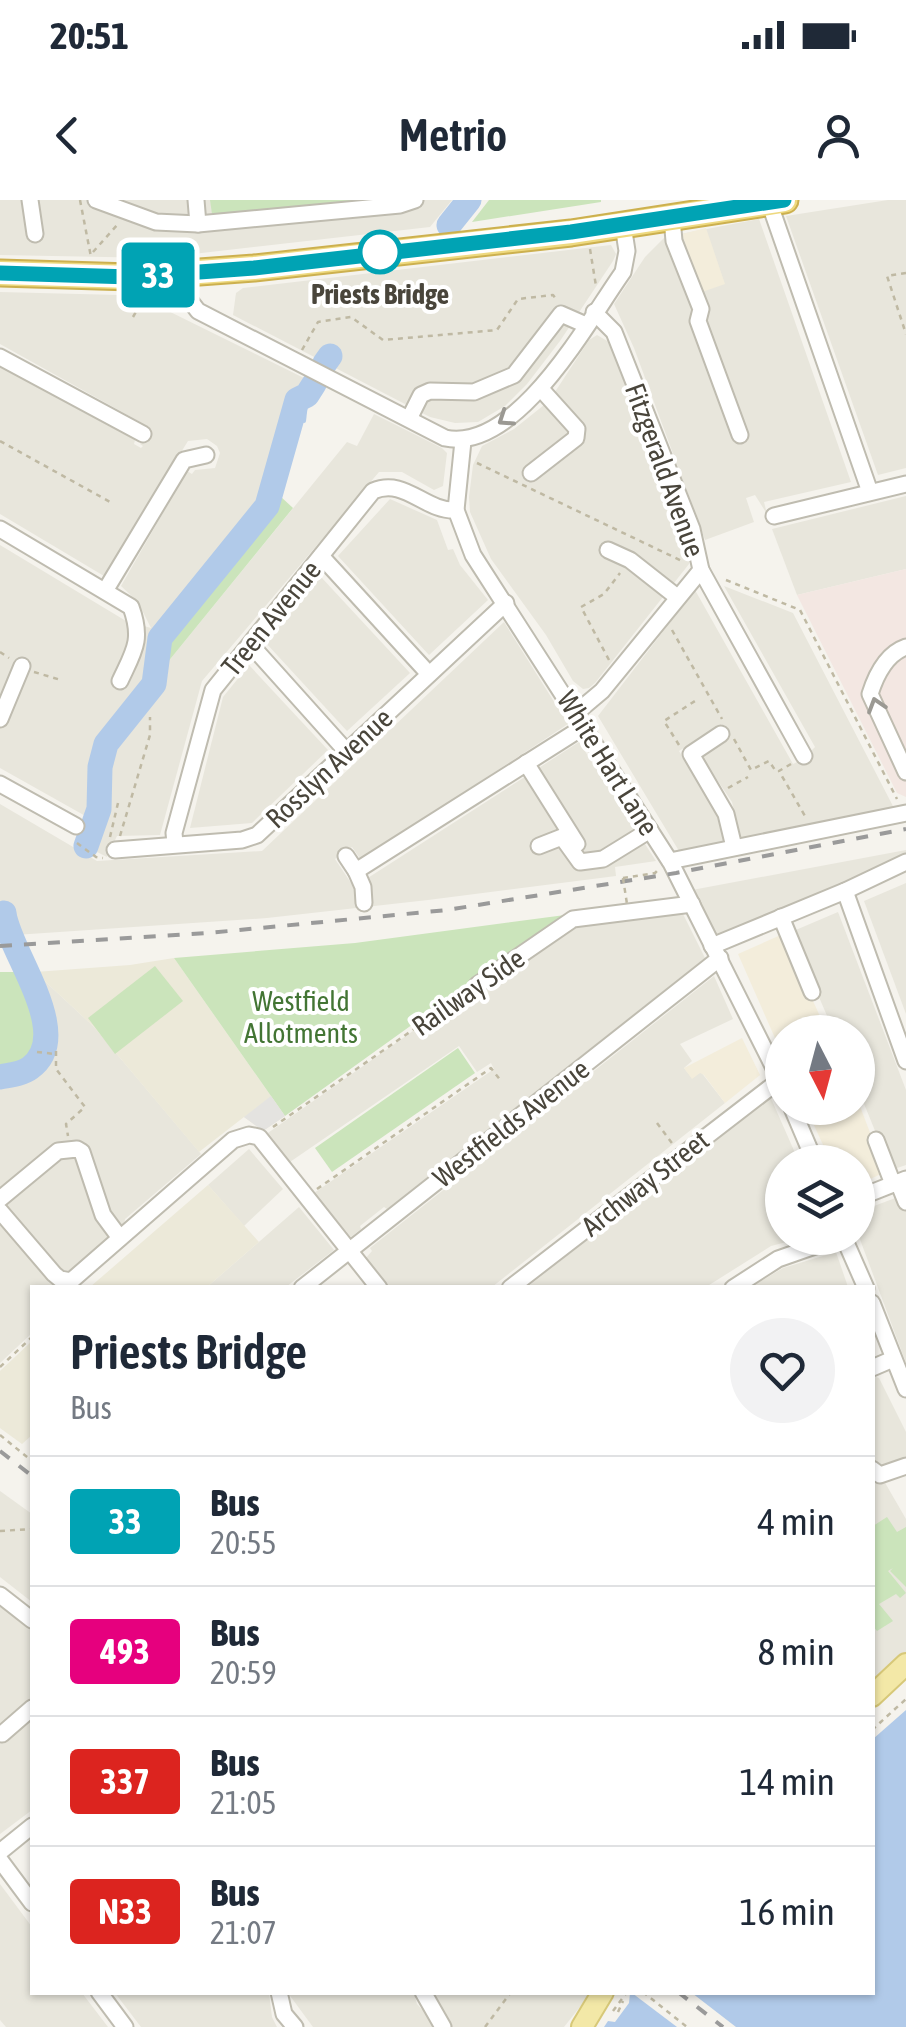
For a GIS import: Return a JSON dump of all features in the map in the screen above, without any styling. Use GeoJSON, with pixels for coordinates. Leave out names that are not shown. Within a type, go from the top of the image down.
{"type":"FeatureCollection","features":[{"type":"Feature","properties":{"kind":"highway"},"geometry":{"type":"LineString","coordinates":[[0,273],[112,278],[186,273],[622,225],[777,201]]}},
{"type":"Feature","properties":{"kind":"main road"},"geometry":{"type":"LineString","coordinates":[[875,1693],[906,1664]]}},
{"type":"Feature","properties":{"kind":"main road"},"geometry":{"type":"LineString","coordinates":[[582,2027],[615,1998]]}},
{"type":"Feature","properties":{"kind":"street"},"geometry":{"type":"LineString","coordinates":[[30,200],[35,234]]}},
{"type":"Feature","properties":{"kind":"street"},"geometry":{"type":"LineString","coordinates":[[96,200],[156,222],[198,224],[416,200]]}},
{"type":"Feature","properties":{"kind":"street"},"geometry":{"type":"LineString","coordinates":[[196,200],[198,224]]}},
{"type":"Feature","properties":{"kind":"street"},"geometry":{"type":"LineString","coordinates":[[777,201],[870,492]]}},
{"type":"Feature","properties":{"kind":"street"},"geometry":{"type":"LineString","coordinates":[[672,218],[674,240],[701,310],[698,321],[740,435]]}},
{"type":"Feature","properties":{"kind":"street"},"geometry":{"type":"LineString","coordinates":[[186,273],[188,298],[198,311],[463,448],[541,389],[623,272],[626,260],[622,225]]}},
{"type":"Feature","properties":{"kind":"street"},"geometry":{"type":"LineString","coordinates":[[408,419],[421,395],[430,390],[474,392],[514,375],[557,316],[594,312]]}},
{"type":"Feature","properties":{"kind":"street","name":"Fitzgerald Avenue"},"geometry":{"type":"LineString","coordinates":[[356,872],[526,763],[581,719],[701,570],[692,529],[614,332],[594,312]]}},
{"type":"Feature","properties":{"kind":"street"},"geometry":{"type":"LineString","coordinates":[[0,357],[144,434]]}},
{"type":"Feature","properties":{"kind":"street"},"geometry":{"type":"LineString","coordinates":[[531,474],[576,438],[577,430],[541,389]]}},
{"type":"Feature","properties":{"kind":"street","name":"White Hart Lane"},"geometry":{"type":"LineString","coordinates":[[463,448],[456,510],[473,555],[670,861],[765,1049]]}},
{"type":"Feature","properties":{"kind":"street"},"geometry":{"type":"LineString","coordinates":[[105,591],[184,460],[206,455]]}},
{"type":"Feature","properties":{"kind":"street"},"geometry":{"type":"LineString","coordinates":[[774,516],[906,484]]}},
{"type":"Feature","properties":{"kind":"street","name":"Treen Avenue"},"geometry":{"type":"LineString","coordinates":[[174,844],[207,705],[222,677],[373,491],[396,487],[442,510],[456,510]]}},
{"type":"Feature","properties":{"kind":"street"},"geometry":{"type":"LineString","coordinates":[[0,529],[131,608],[139,630],[136,647],[120,680]]}},
{"type":"Feature","properties":{"kind":"street"},"geometry":{"type":"LineString","coordinates":[[608,550],[630,560],[677,596]]}},
{"type":"Feature","properties":{"kind":"street"},"geometry":{"type":"LineString","coordinates":[[321,556],[429,674]]}},
{"type":"Feature","properties":{"kind":"street"},"geometry":{"type":"LineString","coordinates":[[701,570],[804,756]]}},
{"type":"Feature","properties":{"kind":"street","name":"Rosslyn Avenue"},"geometry":{"type":"LineString","coordinates":[[118,849],[257,836],[506,603]]}},
{"type":"Feature","properties":{"kind":"street"},"geometry":{"type":"LineString","coordinates":[[250,645],[347,752]]}},
{"type":"Feature","properties":{"kind":"street"},"geometry":{"type":"LineString","coordinates":[[906,647],[896,650],[887,660],[870,694],[906,772]]}},
{"type":"Feature","properties":{"kind":"street"},"geometry":{"type":"LineString","coordinates":[[0,719],[22,666]]}},
{"type":"Feature","properties":{"kind":"street"},"geometry":{"type":"LineString","coordinates":[[725,730],[691,754],[717,794],[734,847]]}},
{"type":"Feature","properties":{"kind":"street"},"geometry":{"type":"LineString","coordinates":[[526,763],[582,852]]}},
{"type":"Feature","properties":{"kind":"street"},"geometry":{"type":"LineString","coordinates":[[0,784],[76,826]]}},
{"type":"Feature","properties":{"kind":"street"},"geometry":{"type":"LineString","coordinates":[[670,861],[905,813]]}},
{"type":"Feature","properties":{"kind":"street"},"geometry":{"type":"LineString","coordinates":[[539,846],[562,837],[580,862],[603,859],[650,830]]}},
{"type":"Feature","properties":{"kind":"street"},"geometry":{"type":"LineString","coordinates":[[346,856],[363,886],[364,903]]}},
{"type":"Feature","properties":{"kind":"street","name":"Westfields Avenue"},"geometry":{"type":"LineString","coordinates":[[306,1285],[716,952],[781,917],[906,862]]}},
{"type":"Feature","properties":{"kind":"street"},"geometry":{"type":"LineString","coordinates":[[845,891],[906,1061]]}},
{"type":"Feature","properties":{"kind":"street","name":"Railway Side"},"geometry":{"type":"LineString","coordinates":[[477,986],[574,920],[692,904]]}},
{"type":"Feature","properties":{"kind":"street"},"geometry":{"type":"LineString","coordinates":[[781,917],[812,992]]}},
{"type":"Feature","properties":{"kind":"street","name":"Archway Street"},"geometry":{"type":"LineString","coordinates":[[514,1285],[765,1094]]}},
{"type":"Feature","properties":{"kind":"street"},"geometry":{"type":"LineString","coordinates":[[0,1211],[54,1274],[66,1281],[78,1278],[233,1140],[250,1135],[259,1137],[377,1285]]}},
{"type":"Feature","properties":{"kind":"street"},"geometry":{"type":"LineString","coordinates":[[876,1140],[906,1202]]}},
{"type":"Feature","properties":{"kind":"street"},"geometry":{"type":"LineString","coordinates":[[0,1199],[58,1151],[70,1147],[82,1152],[103,1214],[120,1238]]}},
{"type":"Feature","properties":{"kind":"street"},"geometry":{"type":"LineString","coordinates":[[875,1191],[899,1182]]}},
{"type":"Feature","properties":{"kind":"street"},"geometry":{"type":"LineString","coordinates":[[738,1285],[790,1255]]}},
{"type":"Feature","properties":{"kind":"street"},"geometry":{"type":"LineString","coordinates":[[850,1255],[864,1285]]}},
{"type":"Feature","properties":{"kind":"street"},"geometry":{"type":"LineString","coordinates":[[875,1311],[906,1389]]}},
{"type":"Feature","properties":{"kind":"street"},"geometry":{"type":"LineString","coordinates":[[875,1367],[893,1359]]}},
{"type":"Feature","properties":{"kind":"street"},"geometry":{"type":"LineString","coordinates":[[876,1472],[906,1466]]}},
{"type":"Feature","properties":{"kind":"street"},"geometry":{"type":"LineString","coordinates":[[0,1595],[30,1618]]}},
{"type":"Feature","properties":{"kind":"street"},"geometry":{"type":"LineString","coordinates":[[2,1734],[30,1710]]}},
{"type":"Feature","properties":{"kind":"street"},"geometry":{"type":"LineString","coordinates":[[0,1852],[30,1828]]}},
{"type":"Feature","properties":{"kind":"street"},"geometry":{"type":"LineString","coordinates":[[0,1860],[30,1900]]}},
{"type":"Feature","properties":{"kind":"street"},"geometry":{"type":"LineString","coordinates":[[101,1995],[125,2027]]}},
{"type":"Feature","properties":{"kind":"street"},"geometry":{"type":"LineString","coordinates":[[281,1995],[284,2014],[295,2027]]}},
{"type":"Feature","properties":{"kind":"street"},"geometry":{"type":"LineString","coordinates":[[424,1995],[443,2027]]}},
{"type":"Feature","properties":{"kind":"path"},"geometry":{"type":"LineString","coordinates":[[80,200],[91,254],[129,212]]}},
{"type":"Feature","properties":{"kind":"path"},"geometry":{"type":"LineString","coordinates":[[590,247],[597,292],[594,312]]}},
{"type":"Feature","properties":{"kind":"path"},"geometry":{"type":"LineString","coordinates":[[906,274],[887,276],[906,334]]}},
{"type":"Feature","properties":{"kind":"path"},"geometry":{"type":"LineString","coordinates":[[296,360],[318,322],[351,317],[383,340],[497,330],[518,299],[553,295],[565,313]]}},
{"type":"Feature","properties":{"kind":"path"},"geometry":{"type":"LineString","coordinates":[[133,317],[143,299]]}},
{"type":"Feature","properties":{"kind":"path"},"geometry":{"type":"LineString","coordinates":[[0,441],[112,503]]}},
{"type":"Feature","properties":{"kind":"path"},"geometry":{"type":"LineString","coordinates":[[463,448],[522,488],[701,570],[800,610],[905,813]]}},
{"type":"Feature","properties":{"kind":"path"},"geometry":{"type":"LineString","coordinates":[[616,674],[581,607],[604,594],[630,560]]}},
{"type":"Feature","properties":{"kind":"path"},"geometry":{"type":"LineString","coordinates":[[664,616],[725,730],[752,770],[769,760],[813,831]]}},
{"type":"Feature","properties":{"kind":"path"},"geometry":{"type":"LineString","coordinates":[[691,754],[682,750],[664,721],[695,701]]}},
{"type":"Feature","properties":{"kind":"path"},"geometry":{"type":"LineString","coordinates":[[118,849],[150,735],[150,717]]}},
{"type":"Feature","properties":{"kind":"path"},"geometry":{"type":"LineString","coordinates":[[779,771],[804,756]]}},
{"type":"Feature","properties":{"kind":"path"},"geometry":{"type":"LineString","coordinates":[[717,794],[748,777]]}},
{"type":"Feature","properties":{"kind":"path"},"geometry":{"type":"LineString","coordinates":[[118,803],[110,838],[118,849]]}},
{"type":"Feature","properties":{"kind":"path"},"geometry":{"type":"LineString","coordinates":[[78,846],[96,857]]}},
{"type":"Feature","properties":{"kind":"path"},"geometry":{"type":"LineString","coordinates":[[627,904],[623,878],[650,874]]}},
{"type":"Feature","properties":{"kind":"path","name":"Railway Side"},"geometry":{"type":"LineString","coordinates":[[264,1133],[477,986]]}},
{"type":"Feature","properties":{"kind":"path"},"geometry":{"type":"LineString","coordinates":[[37,1052],[56,1053],[56,1069],[84,1107],[66,1124],[70,1147]]}},
{"type":"Feature","properties":{"kind":"path"},"geometry":{"type":"LineString","coordinates":[[307,1195],[491,1068],[501,1081]]}},
{"type":"Feature","properties":{"kind":"path"},"geometry":{"type":"LineString","coordinates":[[657,1122],[681,1156]]}},
{"type":"Feature","properties":{"kind":"path"},"geometry":{"type":"LineString","coordinates":[[0,1367],[30,1339]]}},
{"type":"Feature","properties":{"kind":"path"},"geometry":{"type":"LineString","coordinates":[[0,1435],[30,1459]]}},
{"type":"Feature","properties":{"kind":"path"},"geometry":{"type":"LineString","coordinates":[[0,1531],[30,1529]]}},
{"type":"Feature","properties":{"kind":"path"},"geometry":{"type":"LineString","coordinates":[[875,1727],[906,1699]]}},
{"type":"Feature","properties":{"kind":"path"},"geometry":{"type":"LineString","coordinates":[[485,2027],[509,1995]]}},
{"type":"Feature","properties":{"kind":"path"},"geometry":{"type":"LineString","coordinates":[[647,1995],[687,2027]]}},
{"type":"Feature","properties":{"kind":"path"},"geometry":{"type":"LineString","coordinates":[[615,1998],[625,2003],[618,2012]]}},
{"type":"Feature","properties":{"kind":"shaded area"},"geometry":{"type":"Polygon","coordinates":[[[0,200],[452,200],[430,227],[158,258],[0,255],[0,200]]]}},
{"type":"Feature","properties":{"kind":"shaded area"},"geometry":{"type":"Polygon","coordinates":[[[906,200],[906,468],[878,475],[786,216],[906,200]]]}},
{"type":"Feature","properties":{"kind":"shaded area"},"geometry":{"type":"Polygon","coordinates":[[[759,219],[851,482],[764,502],[767,514],[755,495],[746,498],[754,522],[705,540],[614,304],[645,257],[665,237],[759,219]]]}},
{"type":"Feature","properties":{"kind":"shaded area"},"geometry":{"type":"Polygon","coordinates":[[[706,228],[725,284],[702,292],[682,234],[706,228]]]}},
{"type":"Feature","properties":{"kind":"shaded area"},"geometry":{"type":"Polygon","coordinates":[[[611,245],[616,254],[613,261],[560,341],[505,406],[478,422],[455,423],[430,417],[233,315],[236,293],[243,288],[611,245]]]}},
{"type":"Feature","properties":{"kind":"shaded area"},"geometry":{"type":"Polygon","coordinates":[[[0,292],[119,295],[146,300],[308,380],[291,414],[286,413],[260,504],[163,622],[151,649],[151,681],[97,746],[89,818],[0,768],[0,545],[126,621],[151,628],[138,602],[121,586],[187,471],[192,474],[195,470],[215,468],[220,453],[207,439],[188,441],[104,576],[0,514],[0,367],[135,440],[134,444],[141,448],[149,427],[0,344],[0,292]]]}},
{"type":"Feature","properties":{"kind":"shaded area"},"geometry":{"type":"Polygon","coordinates":[[[597,335],[609,342],[689,555],[689,564],[595,683],[583,689],[573,681],[546,635],[491,559],[470,512],[469,497],[473,465],[482,446],[514,429],[549,401],[589,340],[597,335]]]}},
{"type":"Feature","properties":{"kind":"shaded area"},"geometry":{"type":"Polygon","coordinates":[[[374,414],[447,453],[443,486],[434,490],[402,472],[379,472],[202,681],[160,835],[117,836],[107,857],[91,849],[103,811],[107,756],[164,685],[168,673],[163,668],[347,442],[357,446],[374,414]]]}},
{"type":"Feature","properties":{"kind":"shaded area"},"geometry":{"type":"Polygon","coordinates":[[[906,496],[906,569],[797,595],[772,529],[906,496]]]}},
{"type":"Feature","properties":{"kind":"shaded area"},"geometry":{"type":"Polygon","coordinates":[[[390,499],[437,520],[448,550],[453,549],[460,565],[488,600],[429,655],[338,556],[390,499]]]}},
{"type":"Feature","properties":{"kind":"shaded area"},"geometry":{"type":"Polygon","coordinates":[[[906,569],[906,797],[897,793],[797,595],[906,569]]]}},
{"type":"Feature","properties":{"kind":"shaded area"},"geometry":{"type":"Polygon","coordinates":[[[321,577],[410,673],[347,731],[266,643],[321,577]]]}},
{"type":"Feature","properties":{"kind":"shaded area"},"geometry":{"type":"Polygon","coordinates":[[[724,586],[793,613],[895,810],[741,839],[732,802],[701,756],[729,738],[722,724],[679,751],[718,813],[725,842],[679,851],[598,716],[695,590],[793,764],[813,754],[815,747],[724,586]]]}},
{"type":"Feature","properties":{"kind":"shaded area"},"geometry":{"type":"Polygon","coordinates":[[[504,622],[568,724],[361,860],[352,847],[335,859],[351,883],[360,883],[579,742],[656,861],[615,867],[616,876],[428,900],[267,918],[0,936],[0,804],[97,861],[262,851],[504,622]]]}},
{"type":"Feature","properties":{"kind":"shaded area"},"geometry":{"type":"Polygon","coordinates":[[[249,665],[328,750],[252,823],[190,828],[223,697],[249,665]]]}},
{"type":"Feature","properties":{"kind":"shaded area"},"geometry":{"type":"Polygon","coordinates":[[[906,850],[906,858],[715,937],[692,890],[906,850]]]}},
{"type":"Feature","properties":{"kind":"shaded area"},"geometry":{"type":"Polygon","coordinates":[[[906,883],[906,1014],[864,901],[906,883]]]}},
{"type":"Feature","properties":{"kind":"shaded area"},"geometry":{"type":"Polygon","coordinates":[[[682,912],[705,958],[387,1209],[384,1207],[351,1237],[314,1193],[494,1069],[491,1063],[477,1072],[459,1046],[287,1164],[265,1135],[573,923],[682,912]]]}},
{"type":"Feature","properties":{"kind":"shaded area"},"geometry":{"type":"Polygon","coordinates":[[[838,912],[906,1090],[906,1165],[891,1170],[873,1125],[875,1015],[827,1015],[791,932],[838,912]]]}},
{"type":"Feature","properties":{"kind":"shaded area"},"geometry":{"type":"Polygon","coordinates":[[[783,934],[819,1015],[765,1015],[738,954],[783,934]]]}},
{"type":"Feature","properties":{"kind":"shaded area"},"geometry":{"type":"Polygon","coordinates":[[[174,958],[285,1116],[263,1131],[244,1117],[199,1152],[94,1027],[35,972],[174,958]]]}},
{"type":"Feature","properties":{"kind":"shaded area"},"geometry":{"type":"Polygon","coordinates":[[[35,972],[94,1027],[201,1154],[125,1219],[124,1225],[60,1285],[30,1285],[30,1335],[0,1363],[0,1082],[33,1074],[47,1060],[48,1021],[35,972]]]}},
{"type":"Feature","properties":{"kind":"shaded area"},"geometry":{"type":"Polygon","coordinates":[[[714,976],[733,1019],[680,1044],[692,1061],[684,1068],[692,1078],[701,1072],[725,1103],[495,1285],[386,1285],[365,1259],[372,1251],[370,1248],[714,976]]]}},
{"type":"Feature","properties":{"kind":"shaded area"},"geometry":{"type":"Polygon","coordinates":[[[742,1038],[760,1075],[725,1103],[704,1075],[700,1073],[692,1079],[684,1068],[742,1038]]]}},
{"type":"Feature","properties":{"kind":"shaded area"},"geometry":{"type":"Polygon","coordinates":[[[271,1096],[285,1116],[263,1131],[244,1117],[271,1096]]]}},
{"type":"Feature","properties":{"kind":"shaded area"},"geometry":{"type":"Polygon","coordinates":[[[765,1100],[765,1125],[783,1125],[792,1145],[765,1145],[765,1250],[709,1285],[530,1285],[765,1100]]]}},
{"type":"Feature","properties":{"kind":"shaded area"},"geometry":{"type":"Polygon","coordinates":[[[814,1125],[867,1125],[875,1145],[823,1145],[814,1125]]]}},
{"type":"Feature","properties":{"kind":"shaded area"},"geometry":{"type":"Polygon","coordinates":[[[875,1146],[885,1172],[875,1177],[875,1146]]]}},
{"type":"Feature","properties":{"kind":"shaded area"},"geometry":{"type":"Polygon","coordinates":[[[249,1149],[283,1189],[244,1226],[208,1185],[249,1149]]]}},
{"type":"Feature","properties":{"kind":"shaded area"},"geometry":{"type":"Polygon","coordinates":[[[208,1185],[259,1242],[209,1285],[92,1285],[208,1185]]]}},
{"type":"Feature","properties":{"kind":"shaded area"},"geometry":{"type":"Polygon","coordinates":[[[906,1194],[906,1363],[866,1255],[875,1255],[875,1206],[906,1194]]]}},
{"type":"Feature","properties":{"kind":"shaded area"},"geometry":{"type":"Polygon","coordinates":[[[299,1207],[334,1250],[289,1285],[209,1285],[299,1207]]]}},
{"type":"Feature","properties":{"kind":"shaded area"},"geometry":{"type":"Polygon","coordinates":[[[837,1255],[847,1285],[754,1285],[783,1268],[837,1255]]]}},
{"type":"Feature","properties":{"kind":"shaded area"},"geometry":{"type":"Polygon","coordinates":[[[30,1343],[30,1437],[22,1444],[0,1428],[0,1371],[30,1343]]]}},
{"type":"Feature","properties":{"kind":"shaded area"},"geometry":{"type":"Polygon","coordinates":[[[875,1377],[879,1378],[906,1432],[906,1467],[884,1481],[906,1519],[906,1654],[875,1682],[875,1377]]]}},
{"type":"Feature","properties":{"kind":"shaded area"},"geometry":{"type":"Polygon","coordinates":[[[0,1491],[30,1513],[30,1600],[0,1577],[0,1491]]]}},
{"type":"Feature","properties":{"kind":"shaded area"},"geometry":{"type":"Polygon","coordinates":[[[0,1605],[30,1628],[30,1812],[0,1834],[0,1605]]]}},
{"type":"Feature","properties":{"kind":"shaded area"},"geometry":{"type":"Polygon","coordinates":[[[0,1884],[30,1924],[30,1995],[84,1995],[108,2027],[6,2027],[0,2020],[0,1884]]]}},
{"type":"Feature","properties":{"kind":"shaded area"},"geometry":{"type":"Polygon","coordinates":[[[117,1995],[269,1995],[277,2027],[141,2027],[117,1995]]]}},
{"type":"Feature","properties":{"kind":"shaded area"},"geometry":{"type":"Polygon","coordinates":[[[289,1995],[415,1995],[417,2004],[438,2027],[313,2027],[289,1995]]]}},
{"type":"Feature","properties":{"kind":"shaded area"},"geometry":{"type":"Polygon","coordinates":[[[432,1995],[589,1995],[564,2027],[451,2027],[436,2011],[432,1995]]]}},
{"type":"Feature","properties":{"kind":"green space"},"geometry":{"type":"Polygon","coordinates":[[[210,200],[372,200],[212,214],[210,200]]]}},
{"type":"Feature","properties":{"kind":"green space"},"geometry":{"type":"Polygon","coordinates":[[[489,200],[601,200],[601,202],[472,222],[489,200]]]}},
{"type":"Feature","properties":{"kind":"green space"},"geometry":{"type":"Polygon","coordinates":[[[280,496],[293,508],[163,668],[163,638],[280,496]]]}},
{"type":"Feature","properties":{"kind":"green space","name":"Westfield Allotments"},"geometry":{"type":"Polygon","coordinates":[[[565,915],[285,1116],[174,958],[355,943],[565,915]]]}},
{"type":"Feature","properties":{"kind":"green space"},"geometry":{"type":"Polygon","coordinates":[[[155,966],[183,1001],[115,1054],[88,1018],[155,966]]]}},
{"type":"Feature","properties":{"kind":"green space"},"geometry":{"type":"Polygon","coordinates":[[[0,972],[21,972],[33,1004],[37,1037],[29,1058],[18,1065],[0,1068],[0,972]]]}},
{"type":"Feature","properties":{"kind":"green space"},"geometry":{"type":"Polygon","coordinates":[[[458,1048],[475,1073],[332,1172],[315,1148],[458,1048]]]}},
{"type":"Feature","properties":{"kind":"green space"},"geometry":{"type":"Polygon","coordinates":[[[887,1517],[897,1532],[906,1527],[906,1587],[890,1571],[893,1568],[888,1571],[906,1593],[879,1604],[893,1621],[877,1631],[875,1629],[875,1525],[887,1517]]]}},
{"type":"Feature","properties":{"kind":"water"},"geometry":{"type":"Polygon","coordinates":[[[906,1710],[906,2027],[604,2027],[608,2021],[615,2022],[629,2003],[630,1995],[875,1995],[875,1737],[906,1710]]]}},
{"type":"Feature","properties":{"kind":"pier"},"geometry":{"type":"Polygon","coordinates":[[[635,1995],[695,1995],[736,2027],[677,2027],[635,1995]]]}},
{"type":"Feature","properties":{"kind":"waterway"},"geometry":{"type":"LineString","coordinates":[[449,225],[469,200]]}},
{"type":"Feature","properties":{"kind":"waterway"},"geometry":{"type":"LineString","coordinates":[[325,363],[330,356]]}},
{"type":"Feature","properties":{"kind":"waterway"},"geometry":{"type":"LineString","coordinates":[[86,846],[99,809],[100,767],[106,744],[154,684],[160,638],[267,506],[297,400],[307,395],[314,384]]}},
{"type":"Feature","properties":{"kind":"waterway"},"geometry":{"type":"LineString","coordinates":[[304,421],[307,395]]}},
{"type":"Feature","properties":{"kind":"waterway"},"geometry":{"type":"LineString","coordinates":[[0,1077],[30,1068],[42,1053],[46,1035],[36,992],[4,913]]}},
{"type":"Feature","properties":{"kind":"waterway"},"geometry":{"type":"LineString","coordinates":[[42,1054],[45,1065]]}},
{"type":"Feature","properties":{"kind":"railway"},"geometry":{"type":"LineString","coordinates":[[0,946],[208,933],[447,910],[676,873],[906,829]]}},
{"type":"Feature","properties":{"kind":"railway"},"geometry":{"type":"LineString","coordinates":[[0,1451],[30,1474]]}},
{"type":"Feature","properties":{"kind":"railway"},"geometry":{"type":"LineString","coordinates":[[682,1995],[723,2027]]}},
{"type":"Feature","properties":{"kind":"bus line","name":"33"},"geometry":{"type":"LineString","coordinates":[[0,273],[92,278],[254,268],[502,241],[784,200]]}},
{"type":"Feature","properties":{"kind":"place","name":"Priests Bridge"},"geometry":{"type":"Point","coordinates":[380,252]}}]}
